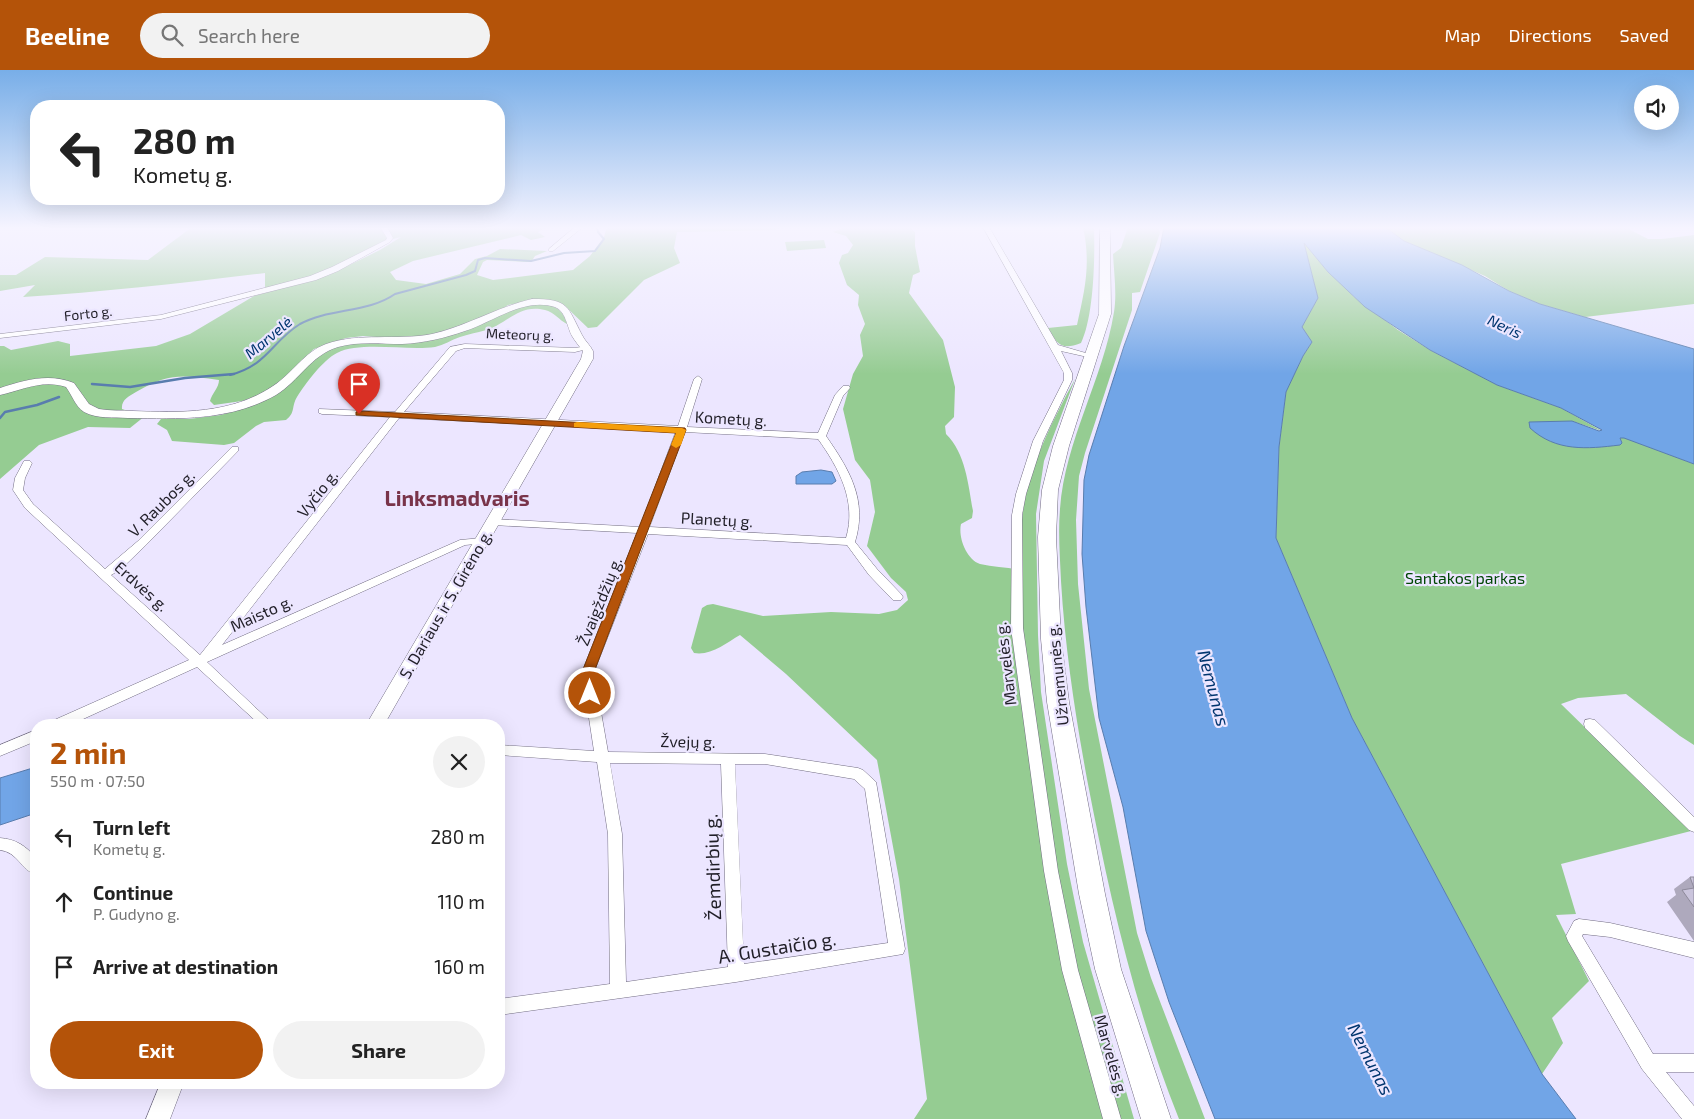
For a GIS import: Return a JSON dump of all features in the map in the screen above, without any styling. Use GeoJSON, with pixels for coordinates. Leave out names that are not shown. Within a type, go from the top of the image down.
{"type":"FeatureCollection","features":[{"type":"Feature","properties":{"kind":"main road","name":"Užnemunės g."},"geometry":{"type":"LineString","coordinates":[[1105,276],[1105,307],[1092,356],[1061,446],[1050,490],[1047,537],[1051,639],[1058,702],[1092,894],[1108,969],[1156,1119]]}},
{"type":"Feature","properties":{"kind":"street","name":"Forto g."},"geometry":{"type":"LineString","coordinates":[[0,336],[160,317],[318,276]]}},
{"type":"Feature","properties":{"kind":"street","name":"Marvelės g."},"geometry":{"type":"LineString","coordinates":[[1014,276],[1068,373],[1068,380],[1038,441],[1021,494],[1018,515],[1017,628],[1051,871],[1066,952],[1112,1119]]}},
{"type":"Feature","properties":{"kind":"street"},"geometry":{"type":"LineString","coordinates":[[0,392],[29,383],[59,381],[70,385],[81,403],[88,409],[101,413],[177,416],[216,412],[250,403],[270,394],[294,376],[312,356],[329,346],[359,340],[421,339],[462,329],[491,318],[514,306],[532,302],[549,303],[565,310],[578,338],[586,348]]}},
{"type":"Feature","properties":{"kind":"street","name":"Meteorų g."},"geometry":{"type":"LineString","coordinates":[[452,349],[465,346],[575,350],[586,348]]}},
{"type":"Feature","properties":{"kind":"street"},"geometry":{"type":"LineString","coordinates":[[1055,347],[1092,356]]}},
{"type":"Feature","properties":{"kind":"street","name":"S. Dariaus ir S. Girėno g."},"geometry":{"type":"LineString","coordinates":[[378,719],[587,360],[589,355],[586,348]]}},
{"type":"Feature","properties":{"kind":"street","name":"Vyčio g."},"geometry":{"type":"LineString","coordinates":[[203,659],[396,416],[452,349]]}},
{"type":"Feature","properties":{"kind":"street","name":"Žvaigždžių g."},"geometry":{"type":"LineString","coordinates":[[618,991],[615,834],[588,672],[682,430],[698,379]]}},
{"type":"Feature","properties":{"kind":"street"},"geometry":{"type":"LineString","coordinates":[[846,388],[839,395],[821,436],[842,469],[852,494],[857,518],[850,542],[873,572],[897,597]]}},
{"type":"Feature","properties":{"kind":"street","name":"Kometų g."},"geometry":{"type":"LineString","coordinates":[[322,411],[549,424],[821,436]]}},
{"type":"Feature","properties":{"kind":"street","name":"V. Raubos g."},"geometry":{"type":"LineString","coordinates":[[105,574],[116,567],[142,543],[235,449]]}},
{"type":"Feature","properties":{"kind":"street","name":"Erdvės g."},"geometry":{"type":"LineString","coordinates":[[27,463],[20,478],[18,490],[23,498],[105,574],[203,659],[262,719]]}},
{"type":"Feature","properties":{"kind":"street","name":"Planetų g."},"geometry":{"type":"LineString","coordinates":[[493,522],[850,542]]}},
{"type":"Feature","properties":{"kind":"street","name":"Maisto g."},"geometry":{"type":"LineString","coordinates":[[70,719],[437,553],[464,542],[482,541]]}},
{"type":"Feature","properties":{"kind":"street"},"geometry":{"type":"LineString","coordinates":[[1590,724],[1694,826]]}},
{"type":"Feature","properties":{"kind":"street"},"geometry":{"type":"LineString","coordinates":[[0,751],[30,738]]}},
{"type":"Feature","properties":{"kind":"street","name":"Žvejų g."},"geometry":{"type":"LineString","coordinates":[[505,750],[603,756],[765,759],[858,774],[871,786]]}},
{"type":"Feature","properties":{"kind":"street","name":"Žemdirbių g."},"geometry":{"type":"LineString","coordinates":[[728,759],[736,974]]}},
{"type":"Feature","properties":{"kind":"street","name":"A. Gustaičio g."},"geometry":{"type":"LineString","coordinates":[[505,1006],[897,949],[871,786]]}},
{"type":"Feature","properties":{"kind":"street"},"geometry":{"type":"LineString","coordinates":[[0,844],[9,844],[21,850],[30,861]]}},
{"type":"Feature","properties":{"kind":"street"},"geometry":{"type":"LineString","coordinates":[[1693,1119],[1648,1063],[1574,936],[1579,926],[1610,930],[1694,950]]}},
{"type":"Feature","properties":{"kind":"street"},"geometry":{"type":"LineString","coordinates":[[1648,1063],[1694,1063]]}},
{"type":"Feature","properties":{"kind":"street"},"geometry":{"type":"LineString","coordinates":[[158,1119],[170,1089]]}},
{"type":"Feature","properties":{"kind":"green space"},"geometry":{"type":"Polygon","coordinates":[[[0,276],[239,276],[144,287],[23,297],[35,285],[0,291],[0,276]]]}},
{"type":"Feature","properties":{"kind":"green space"},"geometry":{"type":"Polygon","coordinates":[[[265,276],[313,276],[265,291],[265,276]]]}},
{"type":"Feature","properties":{"kind":"green space"},"geometry":{"type":"Polygon","coordinates":[[[326,276],[393,276],[396,280],[426,284],[453,276],[480,276],[493,280],[525,276],[653,276],[644,280],[597,327],[588,328],[565,306],[530,301],[508,305],[495,314],[434,334],[403,339],[363,336],[346,338],[314,349],[275,386],[242,401],[214,405],[210,401],[219,380],[176,377],[158,381],[124,401],[122,409],[150,412],[130,428],[88,427],[39,445],[0,479],[0,346],[11,350],[58,341],[70,344],[70,356],[156,346],[190,334],[254,296],[326,276]]]}},
{"type":"Feature","properties":{"kind":"green space"},"geometry":{"type":"Polygon","coordinates":[[[844,276],[913,276],[909,293],[943,340],[955,387],[954,417],[945,426],[946,434],[953,442],[962,460],[968,480],[973,511],[972,518],[961,524],[962,541],[967,553],[980,564],[1020,570],[1022,519],[1026,495],[1036,461],[1050,427],[1075,379],[1044,461],[1036,514],[1041,692],[1067,864],[1083,942],[1134,1119],[914,1119],[927,1099],[899,879],[877,760],[786,674],[740,635],[706,653],[694,653],[691,648],[702,608],[707,605],[713,604],[763,616],[831,612],[879,614],[897,610],[908,600],[906,592],[891,578],[867,546],[875,512],[870,480],[855,460],[843,409],[853,374],[863,356],[860,335],[865,324],[858,305],[859,295],[847,285],[844,276]]]}},
{"type":"Feature","properties":{"kind":"green space"},"geometry":{"type":"Polygon","coordinates":[[[1086,276],[1093,276],[1089,318],[1085,331],[1081,343],[1064,346],[1057,342],[1048,328],[1077,325],[1086,276]]]}},
{"type":"Feature","properties":{"kind":"green space"},"geometry":{"type":"Polygon","coordinates":[[[1115,276],[1145,276],[1140,292],[1132,293],[1132,310],[1079,476],[1076,520],[1078,584],[1089,689],[1137,933],[1151,978],[1205,1119],[1179,1119],[1163,1078],[1136,994],[1104,865],[1087,779],[1078,730],[1065,631],[1059,527],[1063,484],[1076,434],[1109,337],[1114,312],[1115,276]]]}},
{"type":"Feature","properties":{"kind":"green space","name":"Santakos parkas"},"geometry":{"type":"Polygon","coordinates":[[[1312,276],[1333,276],[1353,296],[1398,330],[1430,350],[1497,385],[1561,408],[1602,431],[1572,421],[1622,443],[1620,438],[1626,438],[1694,464],[1694,745],[1626,694],[1578,698],[1561,704],[1691,831],[1561,864],[1576,914],[1556,915],[1589,981],[1552,1018],[1563,1043],[1542,1074],[1352,718],[1276,538],[1279,447],[1286,392],[1303,356],[1312,342],[1302,327],[1318,298],[1312,276]]]}},
{"type":"Feature","properties":{"kind":"green space"},"geometry":{"type":"Polygon","coordinates":[[[1485,276],[1694,276],[1694,304],[1585,317],[1540,304],[1509,291],[1485,276]]]}},
{"type":"Feature","properties":{"kind":"green space"},"geometry":{"type":"Polygon","coordinates":[[[546,304],[560,311],[567,324],[548,311],[530,309],[524,310],[492,328],[460,337],[435,347],[371,347],[347,349],[337,353],[326,361],[309,379],[297,397],[292,412],[286,420],[264,422],[234,443],[224,445],[172,441],[167,430],[157,424],[161,419],[189,419],[221,415],[248,407],[297,376],[321,354],[333,348],[357,342],[406,342],[476,326],[509,310],[525,305],[546,304]]]}},
{"type":"Feature","properties":{"kind":"water","name":"Nemunas"},"geometry":{"type":"Polygon","coordinates":[[[1150,276],[1312,276],[1318,298],[1302,327],[1312,342],[1303,356],[1286,392],[1279,447],[1276,538],[1352,718],[1542,1074],[1576,1119],[1215,1119],[1169,1002],[1146,931],[1123,807],[1099,718],[1082,554],[1084,480],[1089,455],[1124,346],[1150,276]]]}},
{"type":"Feature","properties":{"kind":"water","name":"Neris"},"geometry":{"type":"Polygon","coordinates":[[[1332,276],[1482,276],[1509,291],[1540,304],[1694,349],[1694,464],[1624,438],[1620,438],[1622,443],[1620,445],[1584,448],[1561,445],[1550,441],[1530,428],[1529,422],[1572,421],[1599,431],[1602,430],[1561,408],[1497,385],[1430,350],[1365,307],[1332,276]]]}},
{"type":"Feature","properties":{"kind":"water"},"geometry":{"type":"Polygon","coordinates":[[[821,470],[832,472],[836,481],[832,484],[796,484],[796,476],[802,472],[821,470]]]}},
{"type":"Feature","properties":{"kind":"water"},"geometry":{"type":"Polygon","coordinates":[[[30,769],[30,815],[0,825],[0,778],[30,769]]]}},
{"type":"Feature","properties":{"kind":"building"},"geometry":{"type":"Polygon","coordinates":[[[1690,877],[1694,877],[1694,888],[1690,877]]]}},
{"type":"Feature","properties":{"kind":"building"},"geometry":{"type":"Polygon","coordinates":[[[1694,888],[1694,907],[1682,890],[1694,888]]]}},
{"type":"Feature","properties":{"kind":"waterway","name":"Marvelė"},"geometry":{"type":"LineString","coordinates":[[233,374],[253,365],[290,331],[311,319],[361,308],[395,294],[462,276]]}},
{"type":"Feature","properties":{"kind":"waterway","name":"Marvelė"},"geometry":{"type":"LineString","coordinates":[[92,384],[130,387],[185,378],[233,374]]}},
{"type":"Feature","properties":{"kind":"waterway","name":"Marvelė"},"geometry":{"type":"LineString","coordinates":[[0,418],[5,412],[37,405],[59,397]]}},
{"type":"Feature","properties":{"kind":"slow traffic"},"geometry":{"type":"LineString","coordinates":[[577,425],[682,430],[676,445]]}},
{"type":"Feature","properties":{"kind":"district","name":"Linksmadvaris"},"geometry":{"type":"Point","coordinates":[457,497]}},
{"type":"Feature","properties":{"kind":"route"},"geometry":{"type":"LineString","coordinates":[[359,414],[682,430],[588,672],[590,693]]}}]}
